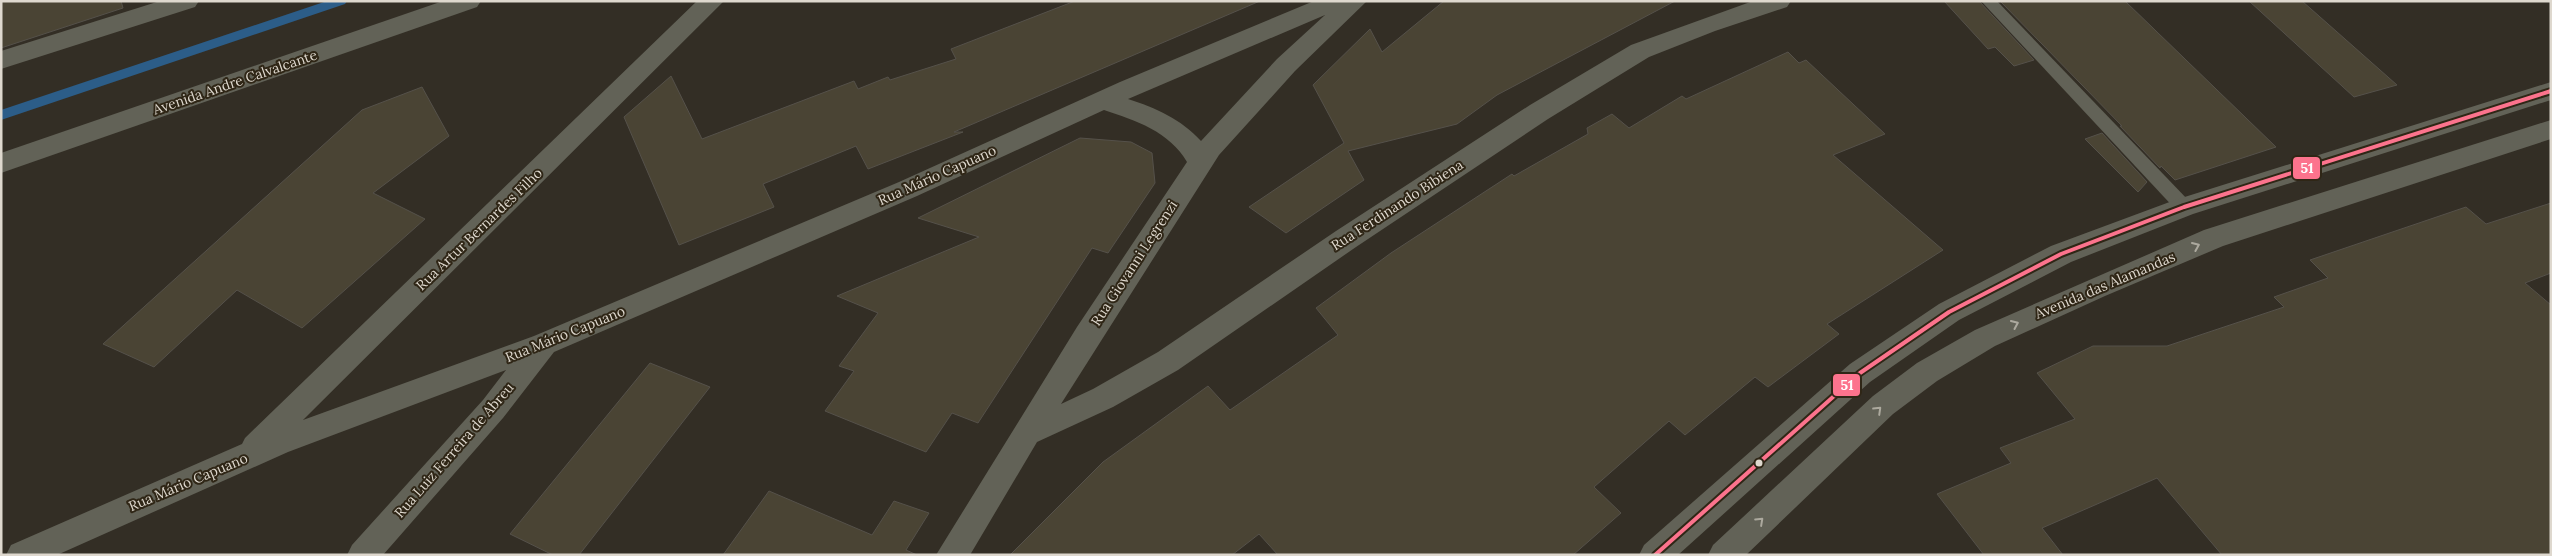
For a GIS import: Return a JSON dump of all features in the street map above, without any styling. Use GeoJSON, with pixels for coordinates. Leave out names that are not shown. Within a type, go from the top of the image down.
{"type":"FeatureCollection","features":[{"type":"Feature","properties":{"kind":"street"},"geometry":{"type":"LineString","coordinates":[[1,60],[187,1]]}},
{"type":"Feature","properties":{"kind":"street","name":"Avenida Andre Calvalcante"},"geometry":{"type":"LineString","coordinates":[[1,163],[469,1]]}},
{"type":"Feature","properties":{"kind":"street","name":"Rua Artur Bernardes Filho"},"geometry":{"type":"LineString","coordinates":[[246,457],[712,1]]}},
{"type":"Feature","properties":{"kind":"street","name":"Rua Mário Capuano"},"geometry":{"type":"LineString","coordinates":[[22,555],[277,443],[544,344],[908,189],[1102,100],[1337,1]]}},
{"type":"Feature","properties":{"kind":"street","name":"Rua Giovanni Legrenzi"},"geometry":{"type":"LineString","coordinates":[[952,555],[1087,335],[1210,148],[1286,65],[1355,1]]}},
{"type":"Feature","properties":{"kind":"street","name":"Rua Ferdinando Bibiena"},"geometry":{"type":"LineString","coordinates":[[1027,433],[1103,398],[1168,361],[1354,233],[1539,112],[1640,50],[1707,24],[1780,1]]}},
{"type":"Feature","properties":{"kind":"street"},"geometry":{"type":"LineString","coordinates":[[1655,555],[1860,373],[1900,344],[1950,312],[2061,254],[2184,207],[2551,91]]}},
{"type":"Feature","properties":{"kind":"street"},"geometry":{"type":"LineString","coordinates":[[1102,100],[1152,118],[1181,136],[1194,148],[1200,162]]}},
{"type":"Feature","properties":{"kind":"street","name":"Avenida das Alamandas"},"geometry":{"type":"LineString","coordinates":[[1724,555],[1883,405],[1927,372],[1985,338],[2214,238],[2551,129]]}},
{"type":"Feature","properties":{"kind":"street","name":"Rua Luiz Ferreira de Abreu"},"geometry":{"type":"LineString","coordinates":[[363,555],[492,409],[544,344]]}},
{"type":"Feature","properties":{"kind":"lane"},"geometry":{"type":"LineString","coordinates":[[1988,1],[2184,207]]}},
{"type":"Feature","properties":{"kind":"building"},"geometry":{"type":"Polygon","coordinates":[[[1,1],[121,1],[123,8],[1,48],[1,1]]]}},
{"type":"Feature","properties":{"kind":"building"},"geometry":{"type":"Polygon","coordinates":[[[1075,1],[1260,1],[954,132],[963,132],[868,169],[856,146],[763,184],[774,207],[679,245],[624,117],[671,76],[702,139],[854,81],[858,89],[888,77],[890,80],[956,59],[951,49],[1075,1]]]}},
{"type":"Feature","properties":{"kind":"building"},"geometry":{"type":"Polygon","coordinates":[[[1444,1],[1675,1],[1497,95],[1457,124],[1348,151],[1364,180],[1286,233],[1249,207],[1344,143],[1313,85],[1370,29],[1382,52],[1444,1]]]}},
{"type":"Feature","properties":{"kind":"building"},"geometry":{"type":"Polygon","coordinates":[[[1944,1],[1979,1],[2034,60],[2014,66],[1995,47],[1988,49],[1944,1]]]}},
{"type":"Feature","properties":{"kind":"building"},"geometry":{"type":"Polygon","coordinates":[[[2000,1],[2125,1],[2276,147],[2175,180],[2161,166],[2160,168],[2120,126],[2122,126],[2000,1]]]}},
{"type":"Feature","properties":{"kind":"building"},"geometry":{"type":"Polygon","coordinates":[[[2249,1],[2302,1],[2397,85],[2354,97],[2249,1]]]}},
{"type":"Feature","properties":{"kind":"building"},"geometry":{"type":"Polygon","coordinates":[[[1788,52],[1799,63],[1806,60],[1885,134],[1833,155],[1943,250],[1827,324],[1839,334],[1768,387],[1755,377],[1685,435],[1669,421],[1594,487],[1621,513],[1573,555],[1278,555],[1259,534],[1232,555],[1010,555],[1103,462],[1208,386],[1230,410],[1338,335],[1316,308],[1391,253],[1512,174],[1514,176],[1588,134],[1587,128],[1612,114],[1629,128],[1682,96],[1686,99],[1788,52]]]}},
{"type":"Feature","properties":{"kind":"building"},"geometry":{"type":"Polygon","coordinates":[[[422,87],[449,136],[373,193],[425,219],[302,328],[237,290],[154,367],[103,344],[362,110],[422,87]]]}},
{"type":"Feature","properties":{"kind":"building"},"geometry":{"type":"Polygon","coordinates":[[[2102,133],[2147,182],[2138,192],[2085,139],[2102,133]]]}},
{"type":"Feature","properties":{"kind":"building"},"geometry":{"type":"Polygon","coordinates":[[[1080,138],[1131,142],[1152,153],[1155,183],[1108,253],[1092,248],[978,423],[952,413],[926,452],[825,411],[854,371],[839,366],[878,313],[837,296],[979,237],[918,218],[1080,138]]]}},
{"type":"Feature","properties":{"kind":"building"},"geometry":{"type":"Polygon","coordinates":[[[2551,203],[2551,273],[2525,283],[2551,305],[2551,555],[2222,555],[2157,478],[2042,528],[2063,555],[1984,555],[1937,494],[2011,463],[2000,448],[2075,419],[2037,373],[2093,346],[2167,346],[2284,307],[2274,297],[2328,278],[2310,260],[2466,207],[2486,224],[2551,203]]]}},
{"type":"Feature","properties":{"kind":"building"},"geometry":{"type":"Polygon","coordinates":[[[650,363],[710,387],[579,555],[553,555],[510,534],[650,363]]]}},
{"type":"Feature","properties":{"kind":"building"},"geometry":{"type":"Polygon","coordinates":[[[769,491],[872,535],[894,501],[929,513],[906,550],[917,555],[723,555],[769,491]]]}},
{"type":"Feature","properties":{"kind":"waterway"},"geometry":{"type":"LineString","coordinates":[[1,115],[341,1]]}},
{"type":"Feature","properties":{"kind":"transit line","name":"51"},"geometry":{"type":"LineString","coordinates":[[1655,555],[1860,373],[1949,312],[2061,254],[2184,207],[2551,91]]}}]}
